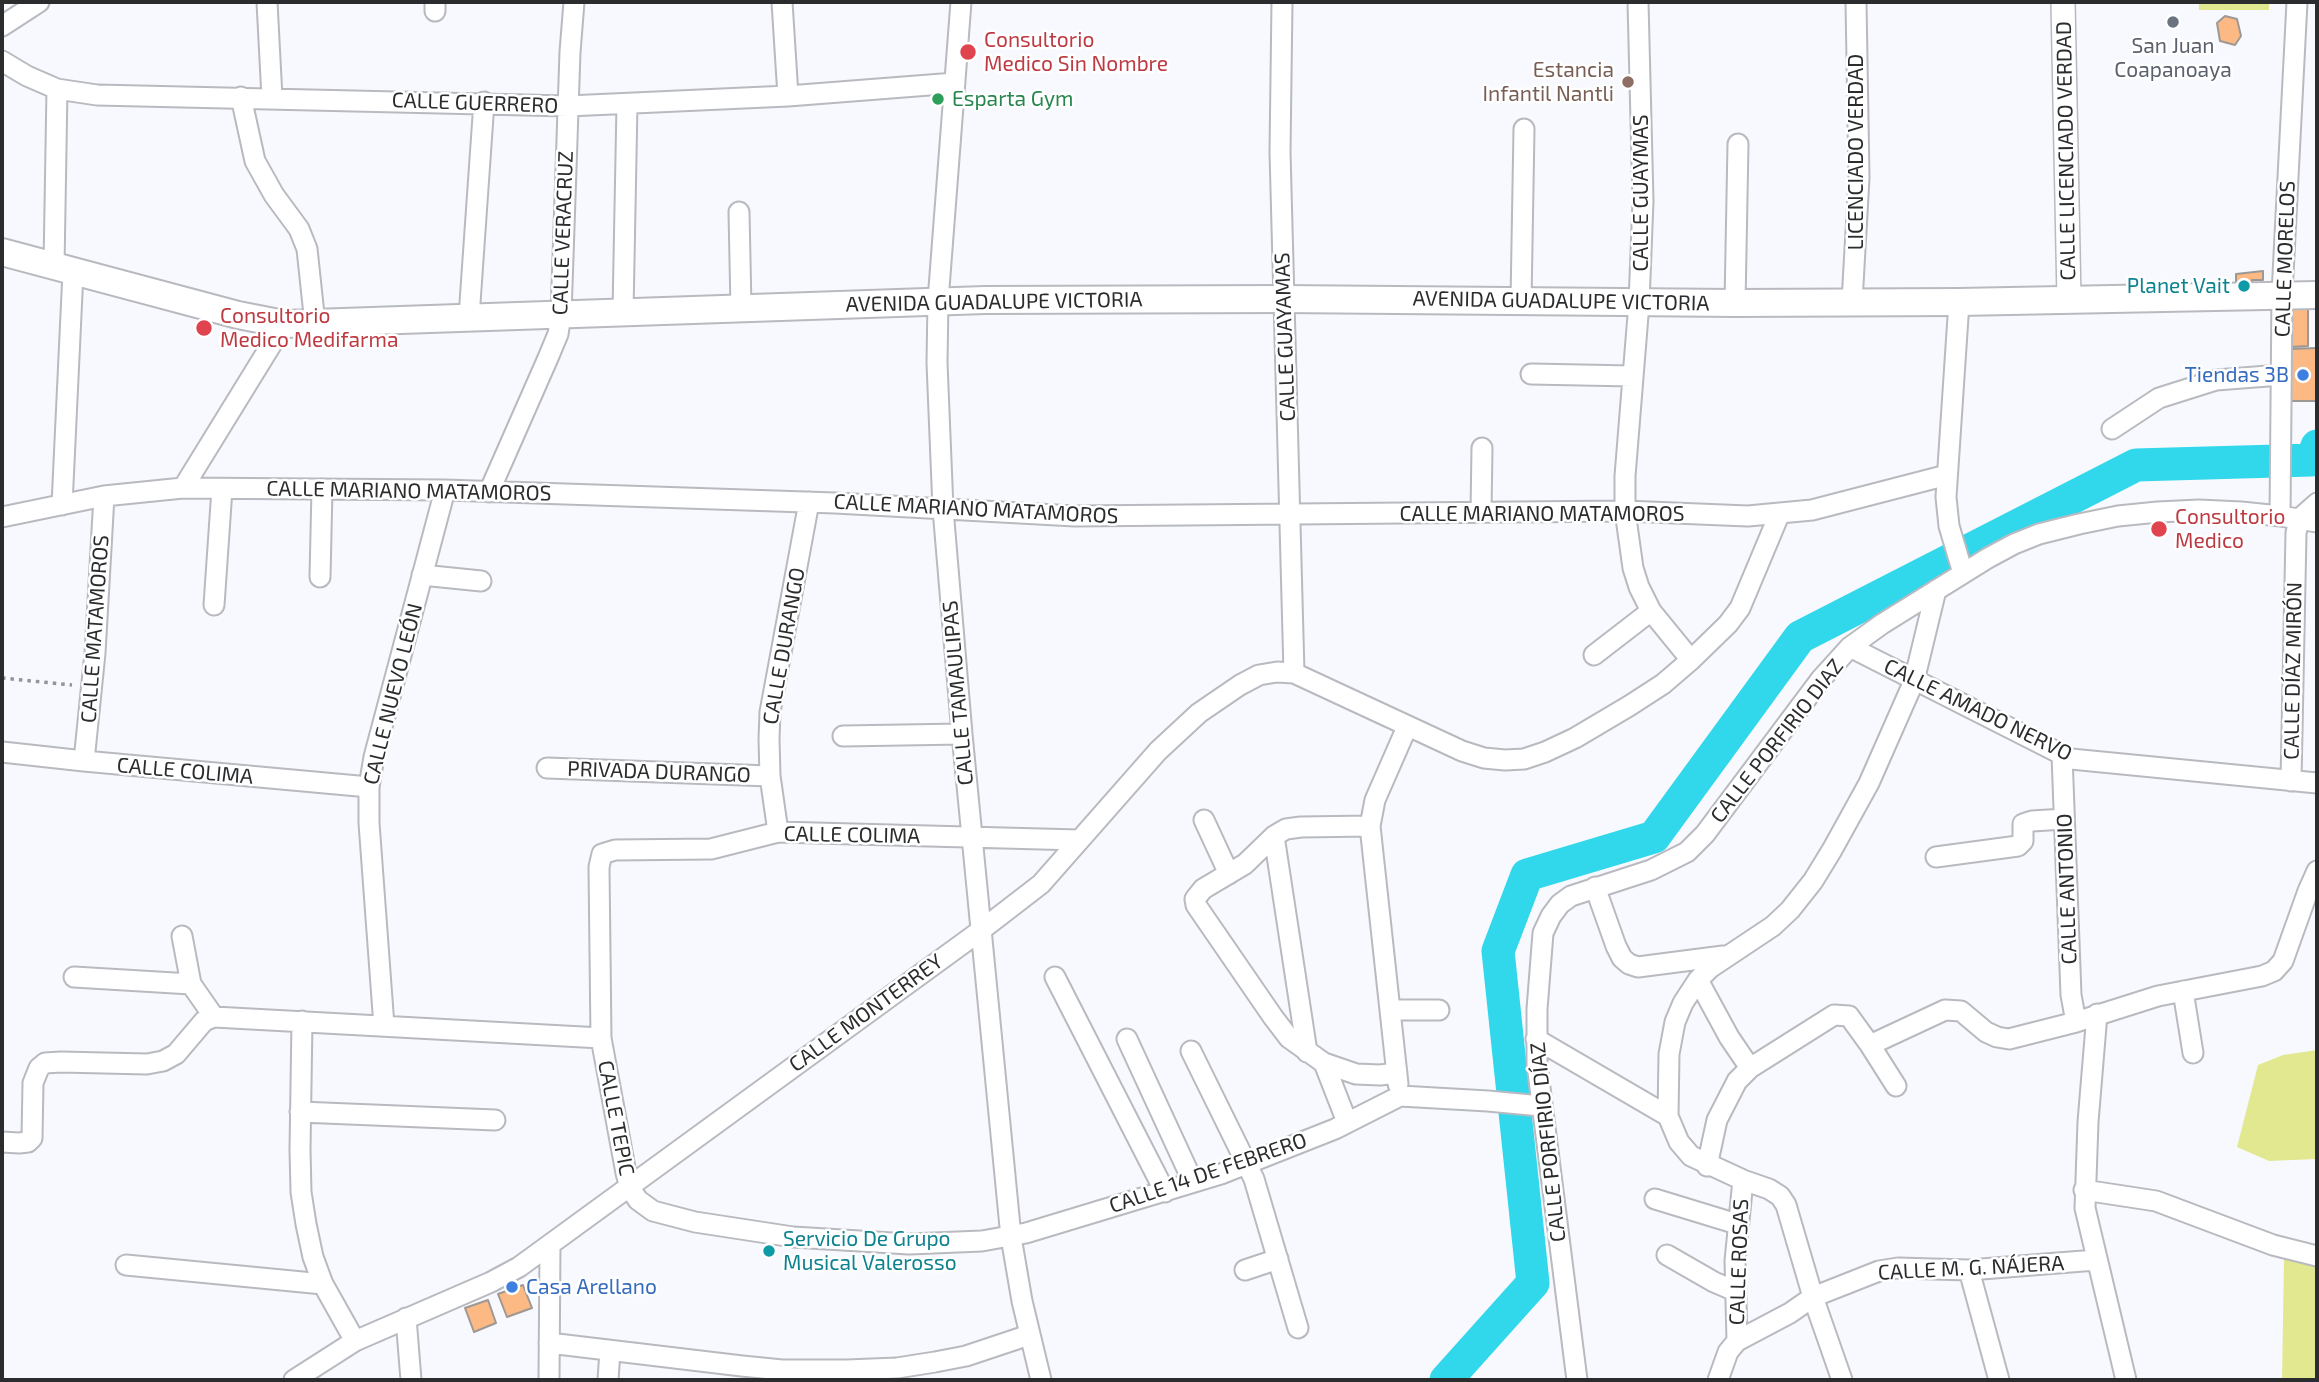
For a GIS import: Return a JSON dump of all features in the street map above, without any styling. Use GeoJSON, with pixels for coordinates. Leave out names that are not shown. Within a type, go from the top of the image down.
{"type":"FeatureCollection","features":[{"type":"Feature","properties":{"kind":"main road","name":"AVENIDA GUADALUPE VICTORIA"},"geometry":{"type":"LineString","coordinates":[[2,252],[238,315],[284,324],[938,301],[1283,299],[1735,303],[2317,295]]}},
{"type":"Feature","properties":{"kind":"street"},"geometry":{"type":"LineString","coordinates":[[2,26],[39,2]]}},
{"type":"Feature","properties":{"kind":"street"},"geometry":{"type":"LineString","coordinates":[[267,2],[272,98]]}},
{"type":"Feature","properties":{"kind":"street","name":"CALLE VERACRUZ"},"geometry":{"type":"LineString","coordinates":[[489,492],[558,334],[574,2]]}},
{"type":"Feature","properties":{"kind":"street"},"geometry":{"type":"LineString","coordinates":[[782,2],[788,96]]}},
{"type":"Feature","properties":{"kind":"street","name":"CALLE TAMAULIPAS"},"geometry":{"type":"LineString","coordinates":[[961,2],[938,301],[937,363],[943,509],[961,734],[1011,1237],[1016,1274],[1041,1380]]}},
{"type":"Feature","properties":{"kind":"street","name":"CALLE GUAYAMAS"},"geometry":{"type":"LineString","coordinates":[[1282,2],[1279,110],[1294,673]]}},
{"type":"Feature","properties":{"kind":"street","name":"CALLE GUAYMAS"},"geometry":{"type":"LineString","coordinates":[[1638,2],[1643,201],[1625,511],[1633,568],[1639,587],[1651,611],[1691,660]]}},
{"type":"Feature","properties":{"kind":"street","name":"LICENCIADO VERDAD"},"geometry":{"type":"LineString","coordinates":[[1852,302],[1858,178],[1856,2]]}},
{"type":"Feature","properties":{"kind":"street","name":"CALLE LICENCIADO VERDAD"},"geometry":{"type":"LineString","coordinates":[[2063,2],[2069,300]]}},
{"type":"Feature","properties":{"kind":"street","name":"CALLE MORELOS"},"geometry":{"type":"LineString","coordinates":[[2297,2],[2282,294],[2280,447],[2281,485],[2299,519]]}},
{"type":"Feature","properties":{"kind":"street","name":"CALLE GUERRERO"},"geometry":{"type":"LineString","coordinates":[[2,61],[34,80],[57,89],[97,95],[568,106],[788,96],[955,83]]}},
{"type":"Feature","properties":{"kind":"street"},"geometry":{"type":"LineString","coordinates":[[57,89],[63,269],[62,505]]}},
{"type":"Feature","properties":{"kind":"street"},"geometry":{"type":"LineString","coordinates":[[241,97],[255,160],[274,195],[299,229],[307,249],[314,324]]}},
{"type":"Feature","properties":{"kind":"street"},"geometry":{"type":"LineString","coordinates":[[469,317],[484,102]]}},
{"type":"Feature","properties":{"kind":"street"},"geometry":{"type":"LineString","coordinates":[[623,312],[627,104]]}},
{"type":"Feature","properties":{"kind":"street"},"geometry":{"type":"LineString","coordinates":[[1521,301],[1524,129]]}},
{"type":"Feature","properties":{"kind":"street"},"geometry":{"type":"LineString","coordinates":[[1735,303],[1738,144]]}},
{"type":"Feature","properties":{"kind":"street"},"geometry":{"type":"LineString","coordinates":[[739,212],[741,308]]}},
{"type":"Feature","properties":{"kind":"street"},"geometry":{"type":"LineString","coordinates":[[1959,302],[1946,504],[1949,526],[1962,570]]}},
{"type":"Feature","properties":{"kind":"street"},"geometry":{"type":"LineString","coordinates":[[183,488],[284,324]]}},
{"type":"Feature","properties":{"kind":"street"},"geometry":{"type":"LineString","coordinates":[[1531,374],[1632,376]]}},
{"type":"Feature","properties":{"kind":"street"},"geometry":{"type":"LineString","coordinates":[[2112,429],[2159,398],[2216,380],[2281,375]]}},
{"type":"Feature","properties":{"kind":"street"},"geometry":{"type":"LineString","coordinates":[[1481,512],[1482,448]]}},
{"type":"Feature","properties":{"kind":"street","name":"CALLE MARIANO MATAMOROS"},"geometry":{"type":"LineString","coordinates":[[2,517],[104,496],[183,488],[445,490],[809,502],[1075,516],[1625,511],[1748,516],[1779,515],[1844,503],[1947,475]]}},
{"type":"Feature","properties":{"kind":"street"},"geometry":{"type":"LineString","coordinates":[[214,605],[222,489]]}},
{"type":"Feature","properties":{"kind":"street"},"geometry":{"type":"LineString","coordinates":[[320,577],[322,489]]}},
{"type":"Feature","properties":{"kind":"street","name":"CALLE NUEVO LEÓN"},"geometry":{"type":"LineString","coordinates":[[384,1026],[369,823],[369,788],[374,757],[445,490]]}},
{"type":"Feature","properties":{"kind":"street","name":"CALLE MATAMOROS"},"geometry":{"type":"LineString","coordinates":[[84,761],[92,687],[104,496]]}},
{"type":"Feature","properties":{"kind":"street","name":"CALLE DURANGO"},"geometry":{"type":"LineString","coordinates":[[778,832],[770,776],[770,712],[809,502]]}},
{"type":"Feature","properties":{"kind":"street"},"geometry":{"type":"LineString","coordinates":[[2299,519],[2317,503]]}},
{"type":"Feature","properties":{"kind":"street","name":"CALLE PORFIRIO DIAZ"},"geometry":{"type":"LineString","coordinates":[[1595,887],[1651,870],[1687,852],[1705,834],[1821,679],[1850,647],[1937,590],[1962,570],[2039,534],[2118,516],[2199,510],[2299,519]]}},
{"type":"Feature","properties":{"kind":"street","name":"CALLE MONTERREY"},"geometry":{"type":"LineString","coordinates":[[294,1380],[355,1341],[491,1282],[550,1246],[980,931],[1041,884],[1157,751],[1199,713],[1240,685],[1259,675],[1294,673],[1407,727],[1484,758],[1505,761],[1524,759],[1575,738],[1663,684],[1691,660],[1728,624],[1740,608],[1779,515]]}},
{"type":"Feature","properties":{"kind":"street","name":"CALLE DÍAZ MIRÓN"},"geometry":{"type":"LineString","coordinates":[[2291,781],[2295,549],[2299,519]]}},
{"type":"Feature","properties":{"kind":"street"},"geometry":{"type":"LineString","coordinates":[[422,575],[481,581]]}},
{"type":"Feature","properties":{"kind":"street"},"geometry":{"type":"LineString","coordinates":[[1842,1380],[1813,1297],[1786,1205],[1780,1196],[1769,1189],[1707,1166],[1690,1156],[1679,1142],[1668,1116],[1669,1054],[1671,1038],[1683,1003],[1698,980],[1726,956],[1773,926],[1814,881],[1869,783],[1914,681],[1937,590]]}},
{"type":"Feature","properties":{"kind":"street"},"geometry":{"type":"LineString","coordinates":[[1594,655],[1651,611]]}},
{"type":"Feature","properties":{"kind":"street","name":"CALLE AMADO NERVO"},"geometry":{"type":"LineString","coordinates":[[1850,647],[2062,755],[2082,760],[2317,783]]}},
{"type":"Feature","properties":{"kind":"street"},"geometry":{"type":"LineString","coordinates":[[1407,727],[1375,800],[1370,826],[1400,1096],[1541,1106]]}},
{"type":"Feature","properties":{"kind":"street"},"geometry":{"type":"LineString","coordinates":[[843,736],[961,734]]}},
{"type":"Feature","properties":{"kind":"street","name":"CALLE COLIMA"},"geometry":{"type":"LineString","coordinates":[[2,751],[369,788]]}},
{"type":"Feature","properties":{"kind":"street","name":"CALLE ANTONIO"},"geometry":{"type":"LineString","coordinates":[[2062,755],[2071,995],[2076,1022]]}},
{"type":"Feature","properties":{"kind":"street","name":"PRIVADA DURANGO"},"geometry":{"type":"LineString","coordinates":[[547,768],[770,776]]}},
{"type":"Feature","properties":{"kind":"street"},"geometry":{"type":"LineString","coordinates":[[1936,857],[2018,846],[2023,841],[2023,824],[2064,818]]}},
{"type":"Feature","properties":{"kind":"street"},"geometry":{"type":"LineString","coordinates":[[1204,820],[1229,874]]}},
{"type":"Feature","properties":{"kind":"street"},"geometry":{"type":"LineString","coordinates":[[1370,826],[1301,827],[1286,830],[1274,836],[1245,864],[1196,894],[1195,899],[1196,905],[1289,1038],[1324,1063],[1356,1074],[1397,1073]]}},
{"type":"Feature","properties":{"kind":"street","name":"CALLE COLIMA"},"geometry":{"type":"LineString","coordinates":[[601,1038],[599,867],[602,854],[615,850],[711,849],[778,832],[1079,840]]}},
{"type":"Feature","properties":{"kind":"street"},"geometry":{"type":"LineString","coordinates":[[1274,836],[1307,1052]]}},
{"type":"Feature","properties":{"kind":"street"},"geometry":{"type":"LineString","coordinates":[[1870,1045],[1945,1010],[1961,1011],[1986,1032],[2009,1039],[2076,1022],[2131,1003],[2262,976],[2274,971],[2283,961],[2317,871]]}},
{"type":"Feature","properties":{"kind":"street"},"geometry":{"type":"LineString","coordinates":[[1595,887],[1616,946],[1622,958],[1629,964],[1638,967],[1726,956]]}},
{"type":"Feature","properties":{"kind":"street","name":"CALLE PORFIRIO DÍAZ"},"geometry":{"type":"LineString","coordinates":[[1577,1380],[1541,1106],[1536,1039],[1543,933],[1560,904],[1571,896],[1595,887]]}},
{"type":"Feature","properties":{"kind":"street"},"geometry":{"type":"LineString","coordinates":[[11,1142],[28,1142],[32,1138],[33,1083],[39,1068],[45,1063],[147,1064],[163,1061],[176,1054],[204,1021],[214,1017],[191,984],[182,936]]}},
{"type":"Feature","properties":{"kind":"street"},"geometry":{"type":"LineString","coordinates":[[74,977],[191,984]]}},
{"type":"Feature","properties":{"kind":"street"},"geometry":{"type":"LineString","coordinates":[[1055,977],[1165,1192]]}},
{"type":"Feature","properties":{"kind":"street"},"geometry":{"type":"LineString","coordinates":[[1698,980],[1728,1037],[1749,1068]]}},
{"type":"Feature","properties":{"kind":"street"},"geometry":{"type":"LineString","coordinates":[[2183,991],[2193,1054]]}},
{"type":"Feature","properties":{"kind":"street"},"geometry":{"type":"LineString","coordinates":[[1391,1010],[1439,1010]]}},
{"type":"Feature","properties":{"kind":"street"},"geometry":{"type":"LineString","coordinates":[[2097,1014],[2084,1190],[2096,1261],[2126,1380]]}},
{"type":"Feature","properties":{"kind":"street"},"geometry":{"type":"LineString","coordinates":[[1707,1166],[1717,1120],[1737,1081],[1749,1068],[1834,1016],[1849,1016],[1896,1086]]}},
{"type":"Feature","properties":{"kind":"street","name":"CALLE TEPIC"},"geometry":{"type":"LineString","coordinates":[[214,1017],[601,1038],[630,1188],[638,1200],[653,1211],[741,1231],[793,1237],[909,1244],[960,1243],[1011,1237]]}},
{"type":"Feature","properties":{"kind":"street"},"geometry":{"type":"LineString","coordinates":[[302,1021],[301,1192],[313,1257],[323,1284],[355,1341]]}},
{"type":"Feature","properties":{"kind":"street"},"geometry":{"type":"LineString","coordinates":[[1536,1039],[1668,1116]]}},
{"type":"Feature","properties":{"kind":"street"},"geometry":{"type":"LineString","coordinates":[[1127,1040],[1193,1182]]}},
{"type":"Feature","properties":{"kind":"street"},"geometry":{"type":"LineString","coordinates":[[1191,1051],[1247,1163],[1260,1197],[1298,1328]]}},
{"type":"Feature","properties":{"kind":"street"},"geometry":{"type":"LineString","coordinates":[[1324,1063],[1347,1122]]}},
{"type":"Feature","properties":{"kind":"street","name":"CALLE 14 DE FEBRERO"},"geometry":{"type":"LineString","coordinates":[[1011,1237],[1165,1192],[1247,1163],[1347,1122],[1400,1096]]}},
{"type":"Feature","properties":{"kind":"street"},"geometry":{"type":"LineString","coordinates":[[300,1112],[495,1120]]}},
{"type":"Feature","properties":{"kind":"street","name":"CALLE ROSAS"},"geometry":{"type":"LineString","coordinates":[[1718,1380],[1728,1352],[1737,1341],[1737,1224],[1743,1181]]}},
{"type":"Feature","properties":{"kind":"street"},"geometry":{"type":"LineString","coordinates":[[2084,1190],[2156,1200],[2273,1245],[2317,1256]]}},
{"type":"Feature","properties":{"kind":"street"},"geometry":{"type":"LineString","coordinates":[[1655,1199],[1737,1224]]}},
{"type":"Feature","properties":{"kind":"street"},"geometry":{"type":"LineString","coordinates":[[549,1380],[550,1246]]}},
{"type":"Feature","properties":{"kind":"street"},"geometry":{"type":"LineString","coordinates":[[1667,1255],[1735,1291]]}},
{"type":"Feature","properties":{"kind":"street"},"geometry":{"type":"LineString","coordinates":[[1245,1270],[1278,1259]]}},
{"type":"Feature","properties":{"kind":"street","name":"CALLE M. G. NÁJERA"},"geometry":{"type":"LineString","coordinates":[[1737,1341],[1790,1313],[1813,1297],[1880,1271],[1898,1268],[1969,1270],[2096,1261]]}},
{"type":"Feature","properties":{"kind":"street"},"geometry":{"type":"LineString","coordinates":[[126,1265],[323,1284]]}},
{"type":"Feature","properties":{"kind":"street"},"geometry":{"type":"LineString","coordinates":[[1969,1270],[1999,1380]]}},
{"type":"Feature","properties":{"kind":"street"},"geometry":{"type":"LineString","coordinates":[[406,1318],[411,1380]]}},
{"type":"Feature","properties":{"kind":"street"},"geometry":{"type":"LineString","coordinates":[[549,1343],[781,1375],[897,1368],[966,1356],[1029,1335]]}},
{"type":"Feature","properties":{"kind":"street"},"geometry":{"type":"LineString","coordinates":[[608,1380],[610,1351]]}},
{"type":"Feature","properties":{"kind":"path"},"geometry":{"type":"LineString","coordinates":[[2,678],[92,687]]}},
{"type":"Feature","properties":{"kind":"green space"},"geometry":{"type":"Polygon","coordinates":[[[2199,2],[2269,2],[2269,10],[2199,10],[2199,2]]]}},
{"type":"Feature","properties":{"kind":"green space"},"geometry":{"type":"Polygon","coordinates":[[[2317,1050],[2317,1159],[2269,1161],[2237,1147],[2258,1065],[2283,1055],[2317,1050]]]}},
{"type":"Feature","properties":{"kind":"green space"},"geometry":{"type":"Polygon","coordinates":[[[2284,1258],[2317,1260],[2317,1380],[2282,1380],[2284,1258]]]}},
{"type":"Feature","properties":{"kind":"building"},"geometry":{"type":"Polygon","coordinates":[[[2225,16],[2237,19],[2241,36],[2235,45],[2220,41],[2217,23],[2225,16]]]}},
{"type":"Feature","properties":{"kind":"building","name":"Planet Vait"},"geometry":{"type":"Polygon","coordinates":[[[2263,271],[2263,280],[2252,280],[2253,292],[2236,292],[2236,274],[2263,271]]]}},
{"type":"Feature","properties":{"kind":"building"},"geometry":{"type":"Polygon","coordinates":[[[2289,306],[2308,306],[2308,346],[2289,347],[2289,306]]]}},
{"type":"Feature","properties":{"kind":"building","name":"Tiendas 3B"},"geometry":{"type":"Polygon","coordinates":[[[2317,348],[2317,401],[2289,401],[2291,349],[2317,348]]]}},
{"type":"Feature","properties":{"kind":"building"},"geometry":{"type":"Polygon","coordinates":[[[523,1285],[532,1308],[507,1317],[498,1294],[523,1285]]]}},
{"type":"Feature","properties":{"kind":"building"},"geometry":{"type":"Polygon","coordinates":[[[488,1300],[496,1323],[474,1332],[465,1308],[488,1300]]]}},
{"type":"Feature","properties":{"kind":"waterway"},"geometry":{"type":"LineString","coordinates":[[1446,1380],[1533,1283],[1498,951],[1527,875],[1654,837],[1800,637],[2136,465],[2312,460],[2317,446]]}},
{"type":"Feature","properties":{"kind":"place","name":"San Juan Coapanoaya"},"geometry":{"type":"Point","coordinates":[2173,22]}},
{"type":"Feature","properties":{"kind":"place","name":"Consultorio Medico Sin Nombre"},"geometry":{"type":"Point","coordinates":[968,52]}},
{"type":"Feature","properties":{"kind":"place","name":"Estancia Infantil Nantli"},"geometry":{"type":"Point","coordinates":[1628,82]}},
{"type":"Feature","properties":{"kind":"place","name":"Esparta Gym"},"geometry":{"type":"Point","coordinates":[938,99]}},
{"type":"Feature","properties":{"kind":"place","name":"Planet Vait"},"geometry":{"type":"Point","coordinates":[2244,286]}},
{"type":"Feature","properties":{"kind":"place","name":"Consultorio Medico Medifarma"},"geometry":{"type":"Point","coordinates":[204,328]}},
{"type":"Feature","properties":{"kind":"place","name":"Tiendas 3B"},"geometry":{"type":"Point","coordinates":[2303,375]}},
{"type":"Feature","properties":{"kind":"place","name":"Consultorio Medico"},"geometry":{"type":"Point","coordinates":[2159,529]}},
{"type":"Feature","properties":{"kind":"place","name":"Servicio De Grupo Musical Valerosso"},"geometry":{"type":"Point","coordinates":[769,1251]}},
{"type":"Feature","properties":{"kind":"place","name":"Casa Arellano"},"geometry":{"type":"Point","coordinates":[512,1287]}}]}
